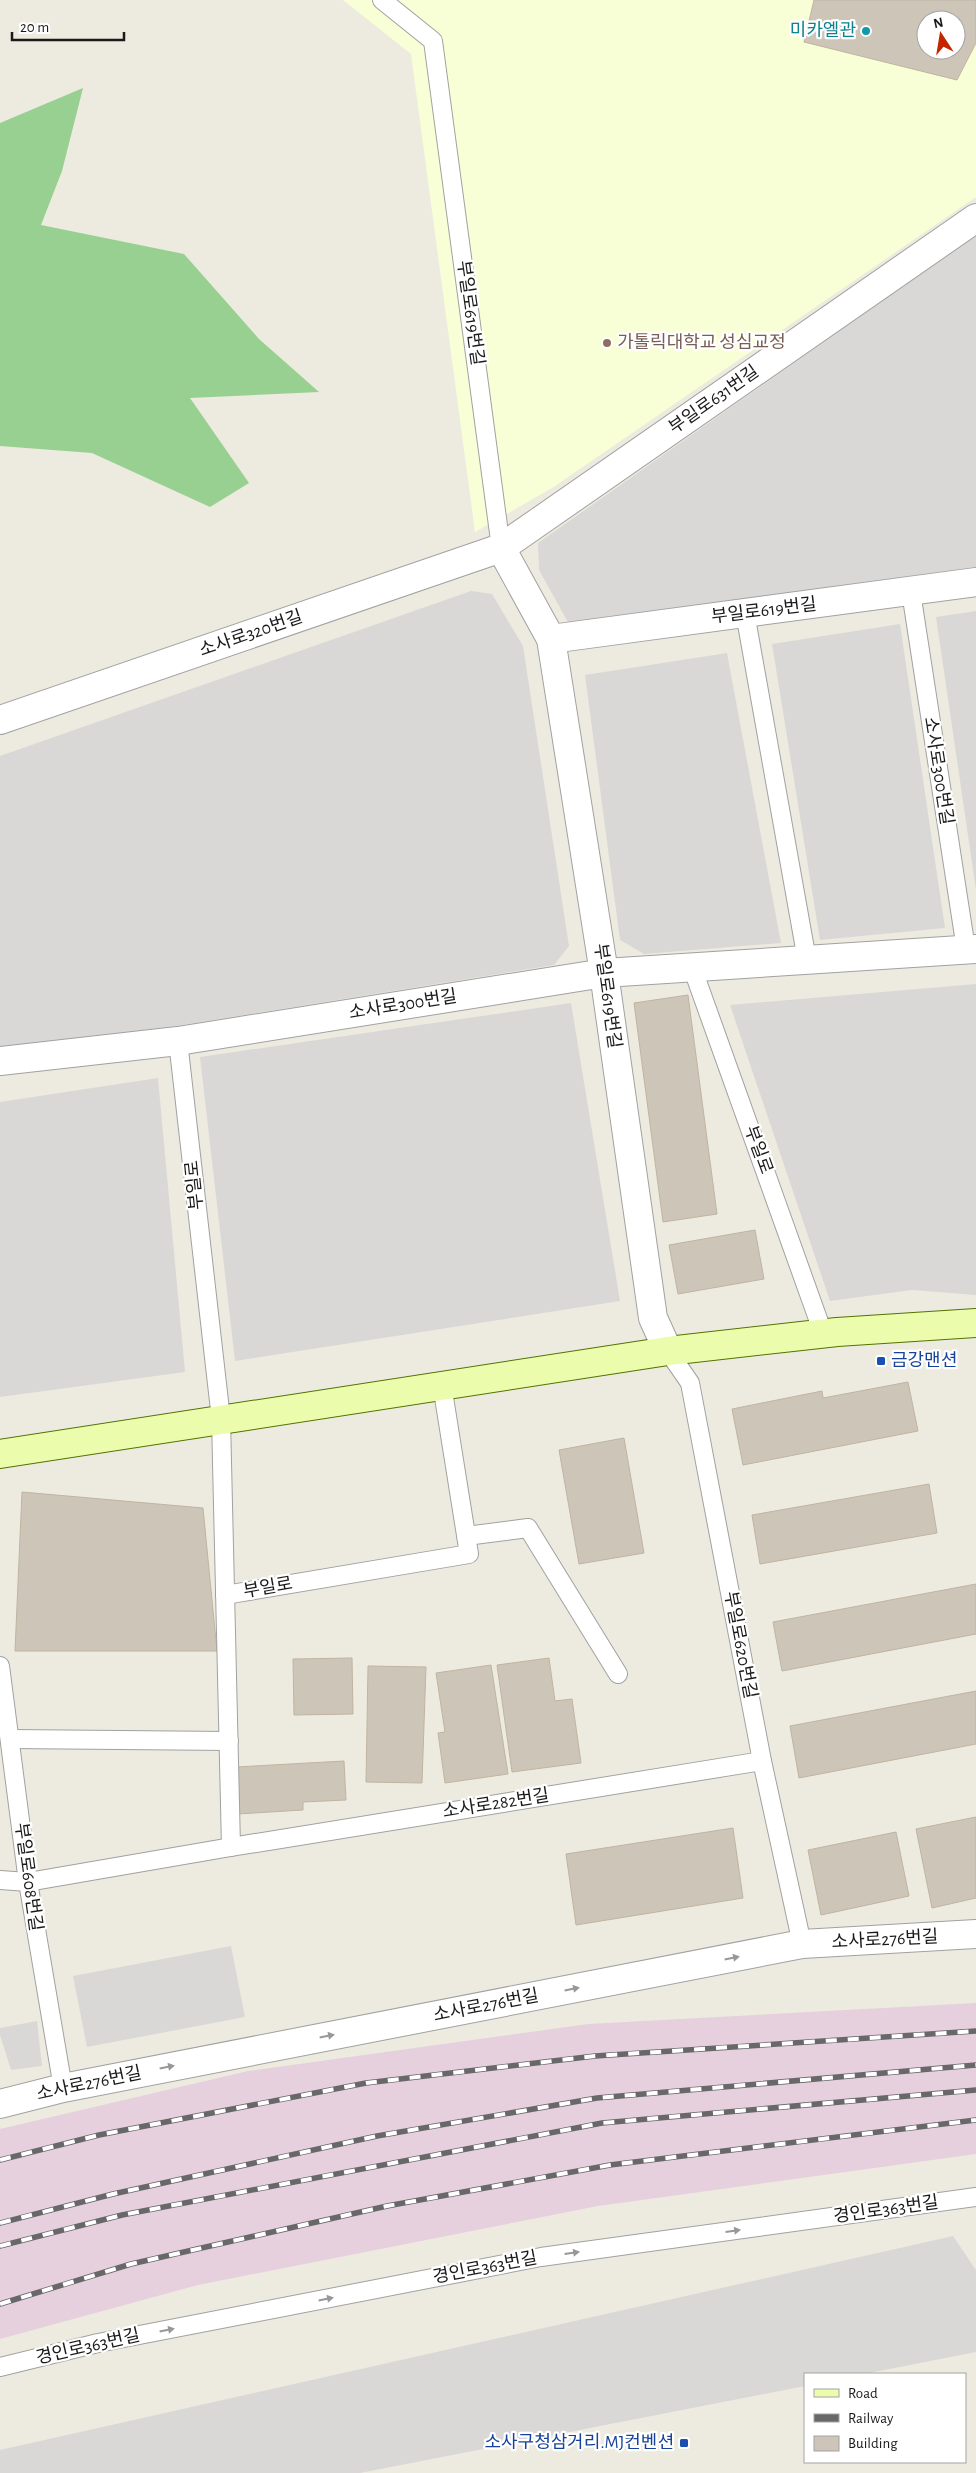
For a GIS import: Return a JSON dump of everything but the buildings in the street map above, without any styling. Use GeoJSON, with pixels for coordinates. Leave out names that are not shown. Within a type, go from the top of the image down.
{"type":"FeatureCollection","features":[{"type":"Feature","properties":{"kind":"street","name":"부일로631번길"},"geometry":{"type":"LineString","coordinates":[[501,548],[976,218]]}},
{"type":"Feature","properties":{"kind":"street","name":"부일로619번길"},"geometry":{"type":"LineString","coordinates":[[501,548],[551,638],[604,973],[653,1318],[668,1351]]}},
{"type":"Feature","properties":{"kind":"street","name":"소사로320번길"},"geometry":{"type":"LineString","coordinates":[[0,720],[501,548]]}},
{"type":"Feature","properties":{"kind":"street","name":"부일로619번길"},"geometry":{"type":"LineString","coordinates":[[551,638],[976,582]]}},
{"type":"Feature","properties":{"kind":"street","name":"소사로300번길"},"geometry":{"type":"LineString","coordinates":[[0,1061],[178,1041],[604,973],[971,949]]}},
{"type":"Feature","properties":{"kind":"street"},"geometry":{"type":"LineString","coordinates":[[0,1454],[668,1351],[823,1333],[976,1323]]}},
{"type":"Feature","properties":{"kind":"street","name":"소사로276번길"},"geometry":{"type":"LineString","coordinates":[[0,2104],[63,2088],[802,1944],[976,1934]]}},
{"type":"Feature","properties":{"kind":"lane","name":"부일로619번길"},"geometry":{"type":"LineString","coordinates":[[382,0],[433,41],[501,548]]}},
{"type":"Feature","properties":{"kind":"lane","name":"소사로300번길"},"geometry":{"type":"LineString","coordinates":[[911,592],[971,949]]}},
{"type":"Feature","properties":{"kind":"lane"},"geometry":{"type":"LineString","coordinates":[[745,613],[808,960]]}},
{"type":"Feature","properties":{"kind":"lane","name":"부일로"},"geometry":{"type":"LineString","coordinates":[[692,967],[823,1333]]}},
{"type":"Feature","properties":{"kind":"lane","name":"부일로"},"geometry":{"type":"LineString","coordinates":[[178,1041],[221,1419],[225,1595],[469,1554],[442,1385]]}},
{"type":"Feature","properties":{"kind":"lane","name":"부일로620번길"},"geometry":{"type":"LineString","coordinates":[[668,1351],[690,1383],[762,1762],[802,1944]]}},
{"type":"Feature","properties":{"kind":"lane"},"geometry":{"type":"LineString","coordinates":[[466,1536],[528,1528],[618,1674]]}},
{"type":"Feature","properties":{"kind":"lane"},"geometry":{"type":"LineString","coordinates":[[225,1595],[231,1847]]}},
{"type":"Feature","properties":{"kind":"lane","name":"부일로608번길"},"geometry":{"type":"LineString","coordinates":[[0,1666],[28,1882],[63,2088]]}},
{"type":"Feature","properties":{"kind":"lane"},"geometry":{"type":"LineString","coordinates":[[10,1739],[229,1741]]}},
{"type":"Feature","properties":{"kind":"lane","name":"소사로282번길"},"geometry":{"type":"LineString","coordinates":[[0,1880],[28,1882],[231,1847],[762,1762]]}},
{"type":"Feature","properties":{"kind":"lane","name":"경인로363번길"},"geometry":{"type":"LineString","coordinates":[[0,2368],[98,2343],[541,2257],[976,2197]]}},
{"type":"Feature","properties":{"kind":"shaded area","name":"가톨릭대학교 성심교정"},"geometry":{"type":"Polygon","coordinates":[[[343,0],[976,0],[976,197],[552,488],[475,532],[411,54],[343,0]]]}},
{"type":"Feature","properties":{"kind":"shaded area"},"geometry":{"type":"Polygon","coordinates":[[[976,235],[976,567],[569,624],[539,570],[538,543],[976,235]]]}},
{"type":"Feature","properties":{"kind":"shaded area"},"geometry":{"type":"Polygon","coordinates":[[[471,591],[492,594],[523,646],[569,946],[554,965],[176,1026],[0,1047],[0,756],[471,591]]]}},
{"type":"Feature","properties":{"kind":"shaded area"},"geometry":{"type":"Polygon","coordinates":[[[976,611],[976,890],[936,617],[976,611]]]}},
{"type":"Feature","properties":{"kind":"shaded area"},"geometry":{"type":"Polygon","coordinates":[[[900,624],[945,928],[820,940],[772,644],[900,624]]]}},
{"type":"Feature","properties":{"kind":"shaded area"},"geometry":{"type":"Polygon","coordinates":[[[727,653],[781,943],[644,954],[620,940],[585,675],[727,653]]]}},
{"type":"Feature","properties":{"kind":"shaded area"},"geometry":{"type":"Polygon","coordinates":[[[976,984],[976,1295],[912,1290],[830,1301],[730,1005],[976,984]]]}},
{"type":"Feature","properties":{"kind":"shaded area"},"geometry":{"type":"Polygon","coordinates":[[[571,1003],[620,1301],[235,1361],[200,1057],[571,1003]]]}},
{"type":"Feature","properties":{"kind":"shaded area"},"geometry":{"type":"Polygon","coordinates":[[[158,1078],[185,1372],[0,1397],[0,1102],[158,1078]]]}},
{"type":"Feature","properties":{"kind":"shaded area"},"geometry":{"type":"Polygon","coordinates":[[[231,1946],[245,2017],[87,2047],[73,1976],[231,1946]]]}},
{"type":"Feature","properties":{"kind":"shaded area"},"geometry":{"type":"Polygon","coordinates":[[[976,2003],[976,2154],[598,2206],[198,2285],[0,2339],[0,2129],[248,2071],[588,2024],[976,2003]]]}},
{"type":"Feature","properties":{"kind":"shaded area"},"geometry":{"type":"Polygon","coordinates":[[[37,2021],[42,2066],[11,2070],[0,2035],[0,2028],[37,2021]]]}},
{"type":"Feature","properties":{"kind":"shaded area"},"geometry":{"type":"Polygon","coordinates":[[[953,2236],[976,2270],[976,2352],[869,2373],[804,2373],[804,2386],[360,2473],[0,2473],[0,2450],[953,2236]]]}},
{"type":"Feature","properties":{"kind":"green space"},"geometry":{"type":"Polygon","coordinates":[[[83,88],[62,171],[41,225],[184,254],[259,339],[319,392],[190,398],[249,483],[210,507],[92,453],[0,446],[0,123],[83,88]]]}},
{"type":"Feature","properties":{"kind":"railway"},"geometry":{"type":"LineString","coordinates":[[0,2160],[99,2135],[366,2083],[595,2056],[976,2031]]}},
{"type":"Feature","properties":{"kind":"railway"},"geometry":{"type":"LineString","coordinates":[[0,2223],[113,2194],[377,2136],[597,2098],[976,2065]]}},
{"type":"Feature","properties":{"kind":"railway"},"geometry":{"type":"LineString","coordinates":[[0,2246],[122,2215],[602,2123],[976,2090]]}},
{"type":"Feature","properties":{"kind":"railway"},"geometry":{"type":"LineString","coordinates":[[0,2304],[131,2264],[387,2206],[610,2165],[976,2120]]}},
{"type":"Feature","properties":{"kind":"place","name":"미카엘관"},"geometry":{"type":"Point","coordinates":[866,31]}},
{"type":"Feature","properties":{"kind":"place","name":"가톨릭대학교 성심교정"},"geometry":{"type":"Point","coordinates":[607,343]}},
{"type":"Feature","properties":{"kind":"place","name":"금강맨션"},"geometry":{"type":"Point","coordinates":[881,1361]}},
{"type":"Feature","properties":{"kind":"place","name":"소사구청삼거리.MJ컨벤션"},"geometry":{"type":"Point","coordinates":[684,2443]}}]}
